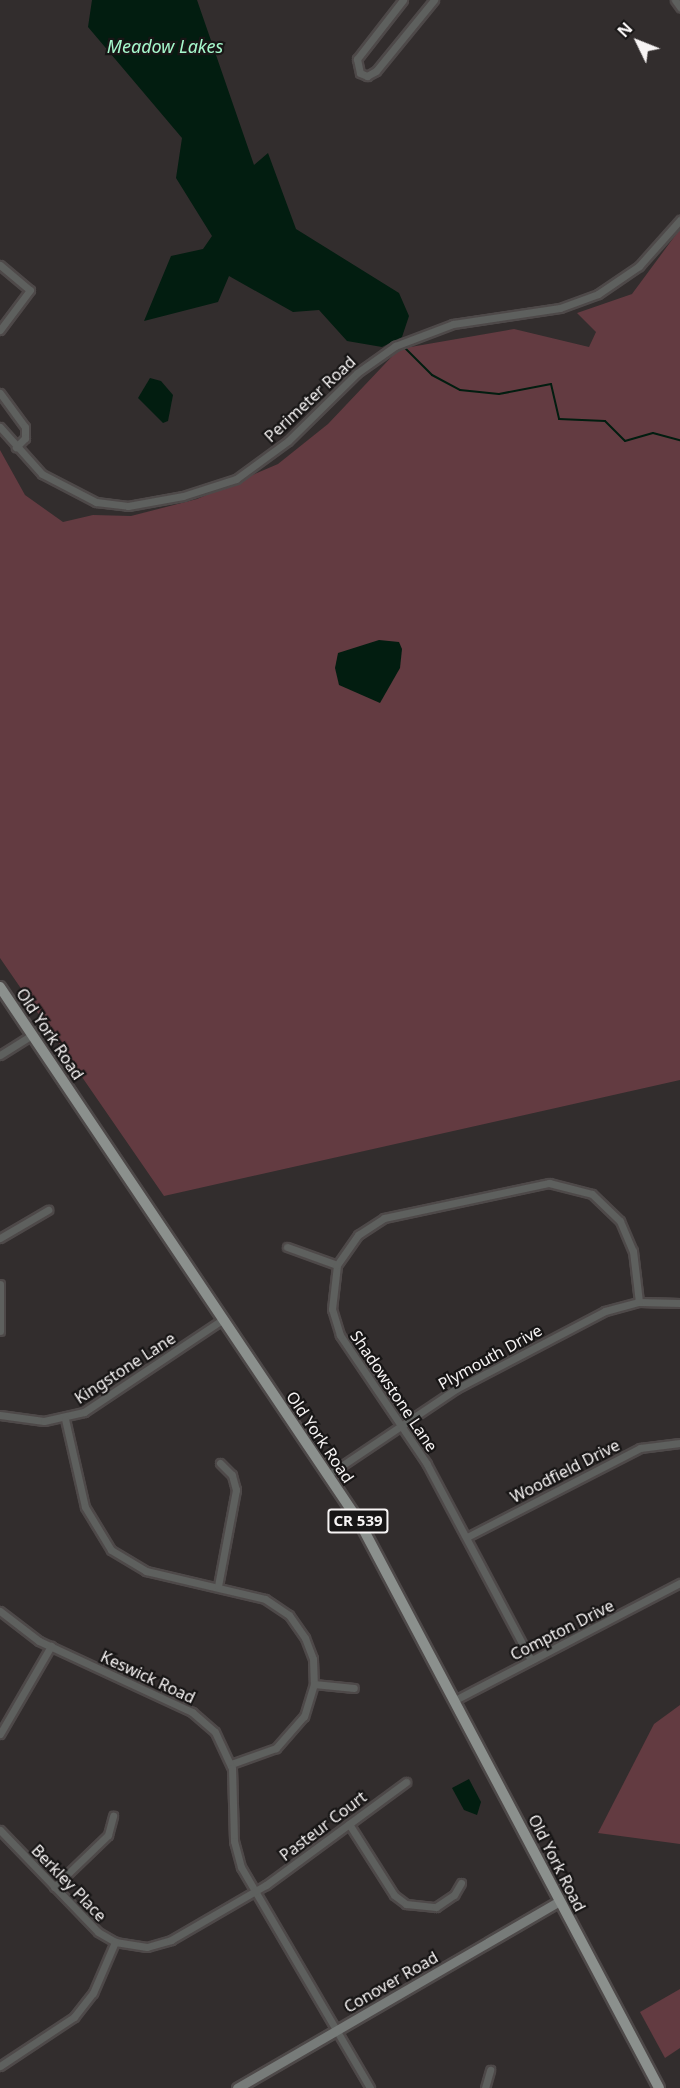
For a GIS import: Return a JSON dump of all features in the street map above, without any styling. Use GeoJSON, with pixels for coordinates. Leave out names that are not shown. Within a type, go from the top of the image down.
{"type":"FeatureCollection","features":[{"type":"Feature","properties":{"kind":"main road","name":"Old York Road"},"geometry":{"type":"LineString","coordinates":[[0,987],[328,1475],[373,1547],[659,2088]]}},
{"type":"Feature","properties":{"kind":"street"},"geometry":{"type":"LineString","coordinates":[[403,0],[357,59],[357,68],[367,76],[376,71],[434,0]]}},
{"type":"Feature","properties":{"kind":"street"},"geometry":{"type":"LineString","coordinates":[[675,0],[680,7]]}},
{"type":"Feature","properties":{"kind":"street","name":"Perimeter Road"},"geometry":{"type":"LineString","coordinates":[[0,427],[42,474],[96,501],[128,506],[183,496],[236,479],[288,441],[357,373],[395,346],[453,324],[560,308],[598,294],[639,266],[680,220]]}},
{"type":"Feature","properties":{"kind":"street"},"geometry":{"type":"LineString","coordinates":[[0,265],[30,290],[0,330]]}},
{"type":"Feature","properties":{"kind":"street"},"geometry":{"type":"LineString","coordinates":[[0,393],[25,428],[25,438],[16,447]]}},
{"type":"Feature","properties":{"kind":"street"},"geometry":{"type":"LineString","coordinates":[[0,1055],[33,1034]]}},
{"type":"Feature","properties":{"kind":"street","name":"Shadowstone Lane"},"geometry":{"type":"LineString","coordinates":[[531,1660],[467,1537],[401,1425],[340,1335],[332,1309],[337,1266],[358,1235],[384,1218],[549,1183],[592,1194],[620,1221],[631,1245],[639,1302]]}},
{"type":"Feature","properties":{"kind":"street"},"geometry":{"type":"LineString","coordinates":[[0,1238],[48,1210]]}},
{"type":"Feature","properties":{"kind":"street"},"geometry":{"type":"LineString","coordinates":[[287,1247],[337,1266]]}},
{"type":"Feature","properties":{"kind":"street"},"geometry":{"type":"LineString","coordinates":[[0,1284],[0,1331]]}},
{"type":"Feature","properties":{"kind":"street","name":"Plymouth Drive"},"geometry":{"type":"LineString","coordinates":[[328,1475],[401,1425],[484,1373],[604,1311],[639,1302],[680,1303]]}},
{"type":"Feature","properties":{"kind":"street","name":"Kingstone Lane"},"geometry":{"type":"LineString","coordinates":[[0,1415],[35,1421],[65,1419],[97,1405],[222,1320]]}},
{"type":"Feature","properties":{"kind":"street"},"geometry":{"type":"LineString","coordinates":[[65,1419],[85,1508],[111,1550],[146,1571],[218,1586],[265,1599],[293,1619],[310,1648],[314,1684],[304,1716],[284,1741],[266,1754],[231,1764]]}},
{"type":"Feature","properties":{"kind":"street","name":"Woodfield Drive"},"geometry":{"type":"LineString","coordinates":[[467,1537],[640,1448],[680,1443]]}},
{"type":"Feature","properties":{"kind":"street"},"geometry":{"type":"LineString","coordinates":[[218,1586],[236,1490],[232,1476],[220,1463]]}},
{"type":"Feature","properties":{"kind":"street","name":"Compton Drive"},"geometry":{"type":"LineString","coordinates":[[455,1700],[680,1583]]}},
{"type":"Feature","properties":{"kind":"street","name":"Keswick Road"},"geometry":{"type":"LineString","coordinates":[[0,1611],[51,1646],[200,1717],[222,1741],[231,1764],[235,1847],[256,1892],[370,2088]]}},
{"type":"Feature","properties":{"kind":"street"},"geometry":{"type":"LineString","coordinates":[[0,1734],[51,1646]]}},
{"type":"Feature","properties":{"kind":"street"},"geometry":{"type":"LineString","coordinates":[[314,1684],[354,1688]]}},
{"type":"Feature","properties":{"kind":"street","name":"Pasteur Court"},"geometry":{"type":"LineString","coordinates":[[256,1892],[406,1782]]}},
{"type":"Feature","properties":{"kind":"street"},"geometry":{"type":"LineString","coordinates":[[54,1887],[108,1835],[112,1816]]}},
{"type":"Feature","properties":{"kind":"street"},"geometry":{"type":"LineString","coordinates":[[349,1824],[394,1895],[406,1904],[436,1907],[454,1895],[461,1883]]}},
{"type":"Feature","properties":{"kind":"street","name":"Berkley Place"},"geometry":{"type":"LineString","coordinates":[[0,1830],[92,1928],[115,1942],[143,1947],[164,1943],[256,1892]]}},
{"type":"Feature","properties":{"kind":"street","name":"Conover Road"},"geometry":{"type":"LineString","coordinates":[[237,2088],[560,1901]]}},
{"type":"Feature","properties":{"kind":"street"},"geometry":{"type":"LineString","coordinates":[[0,2066],[52,2036],[80,2010],[97,1985],[115,1942]]}},
{"type":"Feature","properties":{"kind":"street"},"geometry":{"type":"LineString","coordinates":[[485,2088],[490,2070]]}},
{"type":"Feature","properties":{"kind":"shaded area"},"geometry":{"type":"Polygon","coordinates":[[[680,229],[680,1080],[164,1196],[0,958],[0,450],[25,495],[63,522],[93,515],[131,516],[197,499],[278,464],[328,424],[399,349],[514,329],[589,347],[596,332],[577,313],[632,294],[680,229]]]}},
{"type":"Feature","properties":{"kind":"shaded area"},"geometry":{"type":"Polygon","coordinates":[[[680,1705],[680,1844],[598,1833],[654,1724],[680,1705]]]}},
{"type":"Feature","properties":{"kind":"shaded area"},"geometry":{"type":"Polygon","coordinates":[[[680,1989],[680,2048],[665,2058],[640,2012],[680,1989]]]}},
{"type":"Feature","properties":{"kind":"water","name":"Meadow Lakes"},"geometry":{"type":"Polygon","coordinates":[[[92,0],[197,0],[254,165],[268,153],[296,229],[399,293],[409,316],[402,337],[382,347],[347,341],[319,310],[293,312],[229,276],[218,302],[144,321],[171,256],[203,249],[212,236],[176,178],[182,138],[88,27],[92,0]]]}},
{"type":"Feature","properties":{"kind":"water"},"geometry":{"type":"Polygon","coordinates":[[[150,378],[161,381],[173,395],[168,421],[163,423],[138,398],[150,378]]]}},
{"type":"Feature","properties":{"kind":"water"},"geometry":{"type":"Polygon","coordinates":[[[379,640],[399,642],[402,649],[400,668],[380,703],[339,685],[335,668],[338,653],[379,640]]]}},
{"type":"Feature","properties":{"kind":"water"},"geometry":{"type":"Polygon","coordinates":[[[469,1779],[481,1802],[477,1815],[464,1810],[452,1788],[469,1779]]]}},
{"type":"Feature","properties":{"kind":"waterway"},"geometry":{"type":"LineString","coordinates":[[395,338],[432,375],[460,390],[499,394],[551,384],[559,419],[605,421],[625,441],[653,433],[680,440]]}}]}
